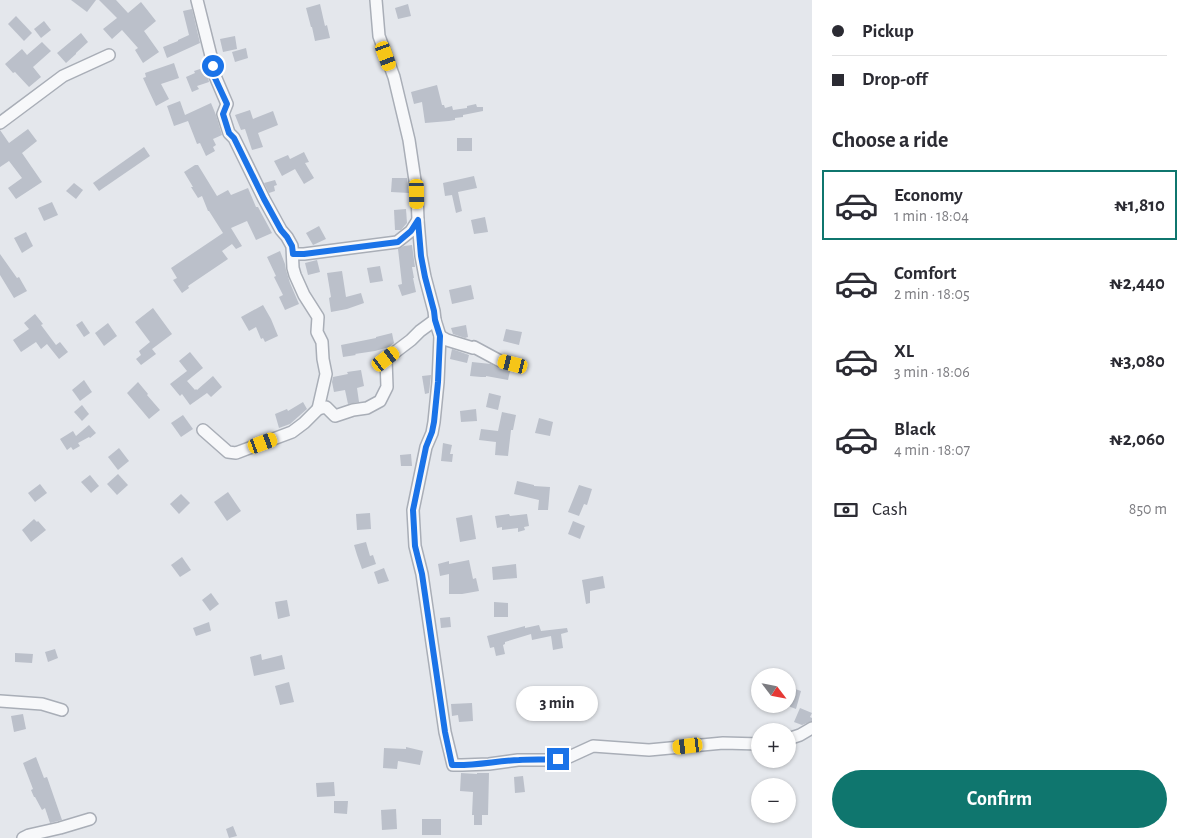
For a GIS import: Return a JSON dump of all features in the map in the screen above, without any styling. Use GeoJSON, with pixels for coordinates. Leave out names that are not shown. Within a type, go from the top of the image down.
{"type":"FeatureCollection","features":[{"type":"Feature","properties":{"kind":"street"},"geometry":{"type":"LineString","coordinates":[[197,0],[214,76],[227,104],[223,114],[229,133],[234,138],[264,199],[292,246],[293,268],[300,286],[318,317],[317,332],[322,342],[326,374],[318,409]]}},
{"type":"Feature","properties":{"kind":"street"},"geometry":{"type":"LineString","coordinates":[[376,0],[379,36],[394,77],[409,140],[417,194],[421,256],[440,336],[434,422],[426,447],[413,510],[415,546],[422,574],[445,732],[452,765],[570,757],[593,746],[649,750],[723,743],[751,744]]}},
{"type":"Feature","properties":{"kind":"street"},"geometry":{"type":"LineString","coordinates":[[0,123],[63,76],[109,55]]}},
{"type":"Feature","properties":{"kind":"street"},"geometry":{"type":"LineString","coordinates":[[293,254],[398,242],[411,231],[418,220]]}},
{"type":"Feature","properties":{"kind":"street"},"geometry":{"type":"LineString","coordinates":[[203,430],[228,452],[236,453],[292,432],[318,409],[326,407],[334,416],[367,408],[380,401],[387,387],[386,359],[435,320]]}},
{"type":"Feature","properties":{"kind":"street"},"geometry":{"type":"LineString","coordinates":[[440,336],[447,340],[481,349],[500,361],[513,364]]}},
{"type":"Feature","properties":{"kind":"street"},"geometry":{"type":"LineString","coordinates":[[0,701],[42,704],[62,710]]}},
{"type":"Feature","properties":{"kind":"street"},"geometry":{"type":"LineString","coordinates":[[796,736],[812,728]]}},
{"type":"Feature","properties":{"kind":"street"},"geometry":{"type":"LineString","coordinates":[[23,838],[90,818]]}},
{"type":"Feature","properties":{"kind":"building"},"geometry":{"type":"Polygon","coordinates":[[[71,0],[96,0],[87,12],[71,0]]]}},
{"type":"Feature","properties":{"kind":"building"},"geometry":{"type":"Polygon","coordinates":[[[99,0],[116,0],[128,13],[141,2],[156,21],[144,31],[159,52],[143,63],[135,50],[138,48],[122,30],[112,39],[103,29],[117,18],[99,0]]]}},
{"type":"Feature","properties":{"kind":"building"},"geometry":{"type":"Polygon","coordinates":[[[320,4],[330,38],[315,41],[306,8],[320,4]]]}},
{"type":"Feature","properties":{"kind":"building"},"geometry":{"type":"Polygon","coordinates":[[[408,4],[411,16],[398,19],[395,8],[408,4]]]}},
{"type":"Feature","properties":{"kind":"building"},"geometry":{"type":"Polygon","coordinates":[[[192,9],[200,43],[167,58],[163,47],[189,35],[183,11],[192,9]]]}},
{"type":"Feature","properties":{"kind":"building"},"geometry":{"type":"Polygon","coordinates":[[[16,16],[32,33],[24,41],[8,24],[16,16]]]}},
{"type":"Feature","properties":{"kind":"building"},"geometry":{"type":"Polygon","coordinates":[[[44,21],[51,30],[41,38],[34,29],[44,21]]]}},
{"type":"Feature","properties":{"kind":"building"},"geometry":{"type":"Polygon","coordinates":[[[81,33],[88,42],[66,63],[57,53],[81,33]]]}},
{"type":"Feature","properties":{"kind":"building"},"geometry":{"type":"Polygon","coordinates":[[[235,36],[237,49],[223,52],[220,39],[235,36]]]}},
{"type":"Feature","properties":{"kind":"building"},"geometry":{"type":"Polygon","coordinates":[[[42,42],[51,51],[33,67],[41,77],[29,87],[5,64],[22,49],[27,55],[42,42]]]}},
{"type":"Feature","properties":{"kind":"building"},"geometry":{"type":"Polygon","coordinates":[[[246,48],[248,58],[235,62],[232,52],[246,48]]]}},
{"type":"Feature","properties":{"kind":"building"},"geometry":{"type":"Polygon","coordinates":[[[174,63],[179,78],[161,84],[169,99],[156,106],[143,78],[146,77],[145,73],[174,63]]]}},
{"type":"Feature","properties":{"kind":"building"},"geometry":{"type":"Polygon","coordinates":[[[206,67],[209,82],[197,86],[199,89],[192,92],[186,77],[195,73],[194,71],[206,67]]]}},
{"type":"Feature","properties":{"kind":"building"},"geometry":{"type":"Polygon","coordinates":[[[437,85],[442,105],[445,108],[452,106],[453,110],[467,108],[467,106],[476,104],[477,107],[483,107],[483,111],[463,115],[463,117],[455,118],[455,120],[425,123],[422,102],[414,104],[411,92],[437,85]]]}},
{"type":"Feature","properties":{"kind":"building"},"geometry":{"type":"Polygon","coordinates":[[[180,101],[185,115],[211,103],[222,135],[213,139],[216,145],[213,147],[215,151],[206,156],[200,143],[197,144],[188,121],[174,126],[167,106],[180,101]]]}},
{"type":"Feature","properties":{"kind":"building"},"geometry":{"type":"Polygon","coordinates":[[[250,110],[253,119],[273,111],[278,125],[258,133],[263,147],[252,150],[245,129],[241,130],[235,115],[250,110]]]}},
{"type":"Feature","properties":{"kind":"building"},"geometry":{"type":"Polygon","coordinates":[[[28,129],[37,141],[22,153],[42,182],[16,199],[8,188],[22,178],[9,161],[0,167],[0,130],[9,143],[28,129]]]}},
{"type":"Feature","properties":{"kind":"building"},"geometry":{"type":"Polygon","coordinates":[[[457,138],[472,138],[472,151],[457,151],[457,138]]]}},
{"type":"Feature","properties":{"kind":"building"},"geometry":{"type":"Polygon","coordinates":[[[144,147],[150,156],[99,191],[93,183],[144,147]]]}},
{"type":"Feature","properties":{"kind":"building"},"geometry":{"type":"Polygon","coordinates":[[[304,152],[309,162],[305,163],[314,178],[304,184],[295,169],[282,176],[274,161],[288,155],[290,159],[304,152]]]}},
{"type":"Feature","properties":{"kind":"building"},"geometry":{"type":"Polygon","coordinates":[[[198,165],[217,196],[228,190],[231,195],[248,188],[256,207],[258,207],[272,233],[256,240],[247,221],[231,228],[242,246],[236,249],[232,244],[222,251],[228,259],[188,286],[189,288],[182,293],[173,280],[177,278],[171,268],[223,233],[208,211],[202,196],[198,198],[184,172],[198,165]]]}},
{"type":"Feature","properties":{"kind":"building"},"geometry":{"type":"Polygon","coordinates":[[[474,176],[477,188],[458,192],[462,211],[456,213],[452,195],[445,196],[443,183],[474,176]]]}},
{"type":"Feature","properties":{"kind":"building"},"geometry":{"type":"Polygon","coordinates":[[[392,178],[407,178],[409,193],[391,192],[392,178]]]}},
{"type":"Feature","properties":{"kind":"building"},"geometry":{"type":"Polygon","coordinates":[[[275,180],[277,185],[274,186],[275,191],[269,193],[264,183],[275,180]]]}},
{"type":"Feature","properties":{"kind":"building"},"geometry":{"type":"Polygon","coordinates":[[[74,183],[83,190],[76,199],[66,191],[74,183]]]}},
{"type":"Feature","properties":{"kind":"building"},"geometry":{"type":"Polygon","coordinates":[[[52,202],[58,215],[44,221],[38,208],[52,202]]]}},
{"type":"Feature","properties":{"kind":"building"},"geometry":{"type":"Polygon","coordinates":[[[406,209],[407,223],[401,230],[395,230],[394,210],[406,209]]]}},
{"type":"Feature","properties":{"kind":"building"},"geometry":{"type":"Polygon","coordinates":[[[485,217],[488,232],[474,234],[471,220],[485,217]]]}},
{"type":"Feature","properties":{"kind":"building"},"geometry":{"type":"Polygon","coordinates":[[[319,226],[326,239],[313,245],[306,233],[319,226]]]}},
{"type":"Feature","properties":{"kind":"building"},"geometry":{"type":"Polygon","coordinates":[[[26,232],[33,246],[22,253],[14,238],[26,232]]]}},
{"type":"Feature","properties":{"kind":"building"},"geometry":{"type":"Polygon","coordinates":[[[412,245],[415,267],[412,267],[416,292],[402,296],[398,285],[402,284],[398,249],[412,245]]]}},
{"type":"Feature","properties":{"kind":"building"},"geometry":{"type":"Polygon","coordinates":[[[280,251],[299,304],[285,310],[279,297],[283,295],[267,257],[280,251]]]}},
{"type":"Feature","properties":{"kind":"building"},"geometry":{"type":"Polygon","coordinates":[[[0,254],[17,278],[19,277],[27,291],[14,298],[0,275],[0,254]]]}},
{"type":"Feature","properties":{"kind":"building"},"geometry":{"type":"Polygon","coordinates":[[[317,260],[320,272],[308,275],[305,263],[317,260]]]}},
{"type":"Feature","properties":{"kind":"building"},"geometry":{"type":"Polygon","coordinates":[[[380,266],[383,281],[370,283],[367,268],[380,266]]]}},
{"type":"Feature","properties":{"kind":"building"},"geometry":{"type":"Polygon","coordinates":[[[342,271],[346,297],[361,293],[364,303],[331,312],[329,298],[331,297],[327,273],[342,271]]]}},
{"type":"Feature","properties":{"kind":"building"},"geometry":{"type":"Polygon","coordinates":[[[471,285],[474,299],[452,304],[449,290],[471,285]]]}},
{"type":"Feature","properties":{"kind":"building"},"geometry":{"type":"Polygon","coordinates":[[[263,305],[278,336],[265,342],[263,338],[261,339],[256,327],[249,331],[241,317],[263,305]]]}},
{"type":"Feature","properties":{"kind":"building"},"geometry":{"type":"Polygon","coordinates":[[[153,308],[172,334],[152,349],[156,354],[141,365],[136,359],[141,355],[139,351],[150,342],[135,322],[153,308]]]}},
{"type":"Feature","properties":{"kind":"building"},"geometry":{"type":"Polygon","coordinates":[[[35,314],[56,345],[60,342],[68,352],[59,359],[47,344],[41,349],[36,342],[21,352],[13,340],[29,329],[24,323],[35,314]]]}},
{"type":"Feature","properties":{"kind":"building"},"geometry":{"type":"Polygon","coordinates":[[[82,321],[90,333],[84,337],[76,325],[82,321]]]}},
{"type":"Feature","properties":{"kind":"building"},"geometry":{"type":"Polygon","coordinates":[[[108,323],[117,336],[104,346],[95,333],[108,323]]]}},
{"type":"Feature","properties":{"kind":"building"},"geometry":{"type":"Polygon","coordinates":[[[466,325],[468,337],[465,338],[453,334],[451,328],[466,325]]]}},
{"type":"Feature","properties":{"kind":"building"},"geometry":{"type":"Polygon","coordinates":[[[506,329],[522,332],[519,345],[503,341],[506,329]]]}},
{"type":"Feature","properties":{"kind":"building"},"geometry":{"type":"Polygon","coordinates":[[[392,333],[394,343],[389,347],[343,357],[341,345],[392,333]]]}},
{"type":"Feature","properties":{"kind":"building"},"geometry":{"type":"Polygon","coordinates":[[[452,349],[469,355],[467,363],[450,359],[452,349]]]}},
{"type":"Feature","properties":{"kind":"building"},"geometry":{"type":"Polygon","coordinates":[[[190,352],[203,368],[187,381],[195,390],[213,376],[222,387],[211,397],[207,393],[190,405],[182,394],[180,396],[170,384],[187,371],[179,361],[190,352]]]}},
{"type":"Feature","properties":{"kind":"building"},"geometry":{"type":"Polygon","coordinates":[[[472,362],[491,364],[510,371],[508,380],[486,376],[470,376],[472,362]]]}},
{"type":"Feature","properties":{"kind":"building"},"geometry":{"type":"Polygon","coordinates":[[[361,370],[364,386],[357,388],[359,402],[348,404],[345,390],[334,392],[333,377],[361,370]]]}},
{"type":"Feature","properties":{"kind":"building"},"geometry":{"type":"Polygon","coordinates":[[[431,375],[429,393],[425,394],[422,376],[431,375]]]}},
{"type":"Feature","properties":{"kind":"building"},"geometry":{"type":"Polygon","coordinates":[[[84,380],[92,392],[80,401],[72,390],[84,380]]]}},
{"type":"Feature","properties":{"kind":"building"},"geometry":{"type":"Polygon","coordinates":[[[138,382],[160,410],[149,419],[127,393],[138,382]]]}},
{"type":"Feature","properties":{"kind":"building"},"geometry":{"type":"Polygon","coordinates":[[[489,393],[501,396],[498,410],[486,407],[489,393]]]}},
{"type":"Feature","properties":{"kind":"building"},"geometry":{"type":"Polygon","coordinates":[[[303,402],[307,409],[290,424],[279,428],[275,414],[287,409],[288,411],[303,402]]]}},
{"type":"Feature","properties":{"kind":"building"},"geometry":{"type":"Polygon","coordinates":[[[82,405],[89,414],[82,421],[74,412],[82,405]]]}},
{"type":"Feature","properties":{"kind":"building"},"geometry":{"type":"Polygon","coordinates":[[[476,409],[477,421],[461,422],[460,411],[476,409]]]}},
{"type":"Feature","properties":{"kind":"building"},"geometry":{"type":"Polygon","coordinates":[[[502,412],[516,415],[513,430],[511,430],[508,456],[495,455],[496,442],[479,440],[481,429],[498,431],[502,412]]]}},
{"type":"Feature","properties":{"kind":"building"},"geometry":{"type":"Polygon","coordinates":[[[183,415],[193,429],[181,437],[171,423],[183,415]]]}},
{"type":"Feature","properties":{"kind":"building"},"geometry":{"type":"Polygon","coordinates":[[[539,418],[553,422],[550,436],[535,433],[539,418]]]}},
{"type":"Feature","properties":{"kind":"building"},"geometry":{"type":"Polygon","coordinates":[[[89,425],[96,433],[78,443],[80,446],[73,450],[71,447],[67,450],[60,439],[73,431],[76,436],[89,425]]]}},
{"type":"Feature","properties":{"kind":"building"},"geometry":{"type":"Polygon","coordinates":[[[443,443],[452,445],[450,454],[453,454],[452,462],[441,461],[443,443]]]}},
{"type":"Feature","properties":{"kind":"building"},"geometry":{"type":"Polygon","coordinates":[[[119,448],[129,461],[118,470],[108,457],[119,448]]]}},
{"type":"Feature","properties":{"kind":"building"},"geometry":{"type":"Polygon","coordinates":[[[411,454],[412,466],[401,466],[400,455],[411,454]]]}},
{"type":"Feature","properties":{"kind":"building"},"geometry":{"type":"Polygon","coordinates":[[[118,474],[128,485],[117,495],[107,484],[118,474]]]}},
{"type":"Feature","properties":{"kind":"building"},"geometry":{"type":"Polygon","coordinates":[[[90,475],[99,486],[91,493],[81,482],[90,475]]]}},
{"type":"Feature","properties":{"kind":"building"},"geometry":{"type":"Polygon","coordinates":[[[517,481],[534,486],[550,487],[548,510],[538,510],[539,500],[514,494],[517,481]]]}},
{"type":"Feature","properties":{"kind":"building"},"geometry":{"type":"Polygon","coordinates":[[[40,484],[47,493],[35,502],[28,493],[40,484]]]}},
{"type":"Feature","properties":{"kind":"building"},"geometry":{"type":"Polygon","coordinates":[[[579,485],[592,489],[587,505],[584,504],[579,516],[568,512],[579,485]]]}},
{"type":"Feature","properties":{"kind":"building"},"geometry":{"type":"Polygon","coordinates":[[[228,492],[241,511],[227,521],[214,502],[228,492]]]}},
{"type":"Feature","properties":{"kind":"building"},"geometry":{"type":"Polygon","coordinates":[[[181,494],[190,503],[179,514],[170,504],[181,494]]]}},
{"type":"Feature","properties":{"kind":"building"},"geometry":{"type":"Polygon","coordinates":[[[370,513],[371,529],[357,530],[356,514],[370,513]]]}},
{"type":"Feature","properties":{"kind":"building"},"geometry":{"type":"Polygon","coordinates":[[[509,514],[510,516],[527,514],[529,526],[524,527],[525,530],[518,532],[518,528],[502,530],[502,527],[497,528],[495,516],[509,514]]]}},
{"type":"Feature","properties":{"kind":"building"},"geometry":{"type":"Polygon","coordinates":[[[472,515],[476,539],[460,542],[456,518],[472,515]]]}},
{"type":"Feature","properties":{"kind":"building"},"geometry":{"type":"Polygon","coordinates":[[[34,519],[46,530],[31,542],[22,530],[34,519]]]}},
{"type":"Feature","properties":{"kind":"building"},"geometry":{"type":"Polygon","coordinates":[[[573,521],[585,526],[580,539],[568,534],[573,521]]]}},
{"type":"Feature","properties":{"kind":"building"},"geometry":{"type":"Polygon","coordinates":[[[366,542],[370,556],[373,555],[376,564],[362,569],[354,545],[366,542]]]}},
{"type":"Feature","properties":{"kind":"building"},"geometry":{"type":"Polygon","coordinates":[[[182,557],[191,570],[180,577],[171,565],[182,557]]]}},
{"type":"Feature","properties":{"kind":"building"},"geometry":{"type":"Polygon","coordinates":[[[469,560],[473,579],[476,578],[479,591],[449,594],[449,574],[440,576],[438,564],[449,561],[449,564],[469,560]]]}},
{"type":"Feature","properties":{"kind":"building"},"geometry":{"type":"Polygon","coordinates":[[[516,564],[517,578],[493,580],[492,567],[516,564]]]}},
{"type":"Feature","properties":{"kind":"building"},"geometry":{"type":"Polygon","coordinates":[[[384,568],[389,581],[378,584],[374,572],[384,568]]]}},
{"type":"Feature","properties":{"kind":"building"},"geometry":{"type":"Polygon","coordinates":[[[603,576],[605,588],[590,591],[590,603],[586,604],[582,580],[603,576]]]}},
{"type":"Feature","properties":{"kind":"building"},"geometry":{"type":"Polygon","coordinates":[[[211,593],[219,604],[210,611],[202,600],[211,593]]]}},
{"type":"Feature","properties":{"kind":"building"},"geometry":{"type":"Polygon","coordinates":[[[287,600],[290,616],[278,619],[275,602],[287,600]]]}},
{"type":"Feature","properties":{"kind":"building"},"geometry":{"type":"Polygon","coordinates":[[[494,602],[508,603],[508,617],[494,617],[494,602]]]}},
{"type":"Feature","properties":{"kind":"building"},"geometry":{"type":"Polygon","coordinates":[[[450,617],[451,627],[441,628],[440,618],[450,617]]]}},
{"type":"Feature","properties":{"kind":"building"},"geometry":{"type":"Polygon","coordinates":[[[209,622],[211,631],[196,636],[193,628],[209,622]]]}},
{"type":"Feature","properties":{"kind":"building"},"geometry":{"type":"Polygon","coordinates":[[[539,625],[541,631],[567,628],[568,632],[561,634],[563,648],[553,650],[551,636],[532,640],[531,634],[505,642],[503,645],[505,654],[496,656],[494,647],[490,648],[487,636],[525,626],[525,628],[539,625]]]}},
{"type":"Feature","properties":{"kind":"building"},"geometry":{"type":"Polygon","coordinates":[[[55,649],[58,658],[48,662],[45,652],[55,649]]]}},
{"type":"Feature","properties":{"kind":"building"},"geometry":{"type":"Polygon","coordinates":[[[15,653],[33,654],[32,663],[15,662],[15,653]]]}},
{"type":"Feature","properties":{"kind":"building"},"geometry":{"type":"Polygon","coordinates":[[[261,654],[262,660],[282,655],[285,669],[254,676],[250,657],[261,654]]]}},
{"type":"Feature","properties":{"kind":"building"},"geometry":{"type":"Polygon","coordinates":[[[289,682],[294,702],[280,705],[275,686],[289,682]]]}},
{"type":"Feature","properties":{"kind":"building"},"geometry":{"type":"Polygon","coordinates":[[[796,689],[801,691],[796,709],[796,689]]]}},
{"type":"Feature","properties":{"kind":"building"},"geometry":{"type":"Polygon","coordinates":[[[472,703],[473,721],[459,722],[458,715],[452,716],[451,704],[472,703]]]}},
{"type":"Feature","properties":{"kind":"building"},"geometry":{"type":"Polygon","coordinates":[[[800,708],[812,713],[810,717],[812,721],[802,725],[794,722],[800,708]]]}},
{"type":"Feature","properties":{"kind":"building"},"geometry":{"type":"Polygon","coordinates":[[[23,714],[26,729],[14,732],[11,716],[23,714]]]}},
{"type":"Feature","properties":{"kind":"building"},"geometry":{"type":"Polygon","coordinates":[[[406,747],[423,751],[420,765],[398,761],[397,769],[383,768],[384,748],[406,749],[406,747]]]}},
{"type":"Feature","properties":{"kind":"building"},"geometry":{"type":"Polygon","coordinates":[[[36,757],[44,778],[47,777],[62,820],[50,823],[45,808],[42,810],[31,790],[33,789],[23,763],[36,757]]]}},
{"type":"Feature","properties":{"kind":"building"},"geometry":{"type":"Polygon","coordinates":[[[461,773],[489,773],[488,815],[482,815],[482,825],[474,825],[474,815],[472,815],[473,792],[460,791],[461,773]]]}},
{"type":"Feature","properties":{"kind":"building"},"geometry":{"type":"Polygon","coordinates":[[[523,776],[525,792],[515,793],[514,777],[523,776]]]}},
{"type":"Feature","properties":{"kind":"building"},"geometry":{"type":"Polygon","coordinates":[[[334,782],[335,796],[317,797],[316,783],[334,782]]]}},
{"type":"Feature","properties":{"kind":"building"},"geometry":{"type":"Polygon","coordinates":[[[334,801],[348,801],[347,814],[334,813],[334,801]]]}},
{"type":"Feature","properties":{"kind":"building"},"geometry":{"type":"Polygon","coordinates":[[[396,809],[397,829],[382,830],[381,810],[396,809]]]}},
{"type":"Feature","properties":{"kind":"building"},"geometry":{"type":"Polygon","coordinates":[[[422,819],[441,819],[441,835],[422,835],[422,819]]]}},
{"type":"Feature","properties":{"kind":"building"},"geometry":{"type":"Polygon","coordinates":[[[233,826],[237,836],[229,838],[226,829],[233,826]]]}},
{"type":"Feature","properties":{"kind":"route"},"geometry":{"type":"LineString","coordinates":[[213,66],[214,76],[227,104],[223,114],[229,133],[234,138],[264,199],[292,246],[293,254],[398,242],[411,231],[418,220],[421,256],[440,336],[434,422],[426,447],[413,510],[415,546],[422,574],[430,638],[452,765],[558,759]]}}]}
